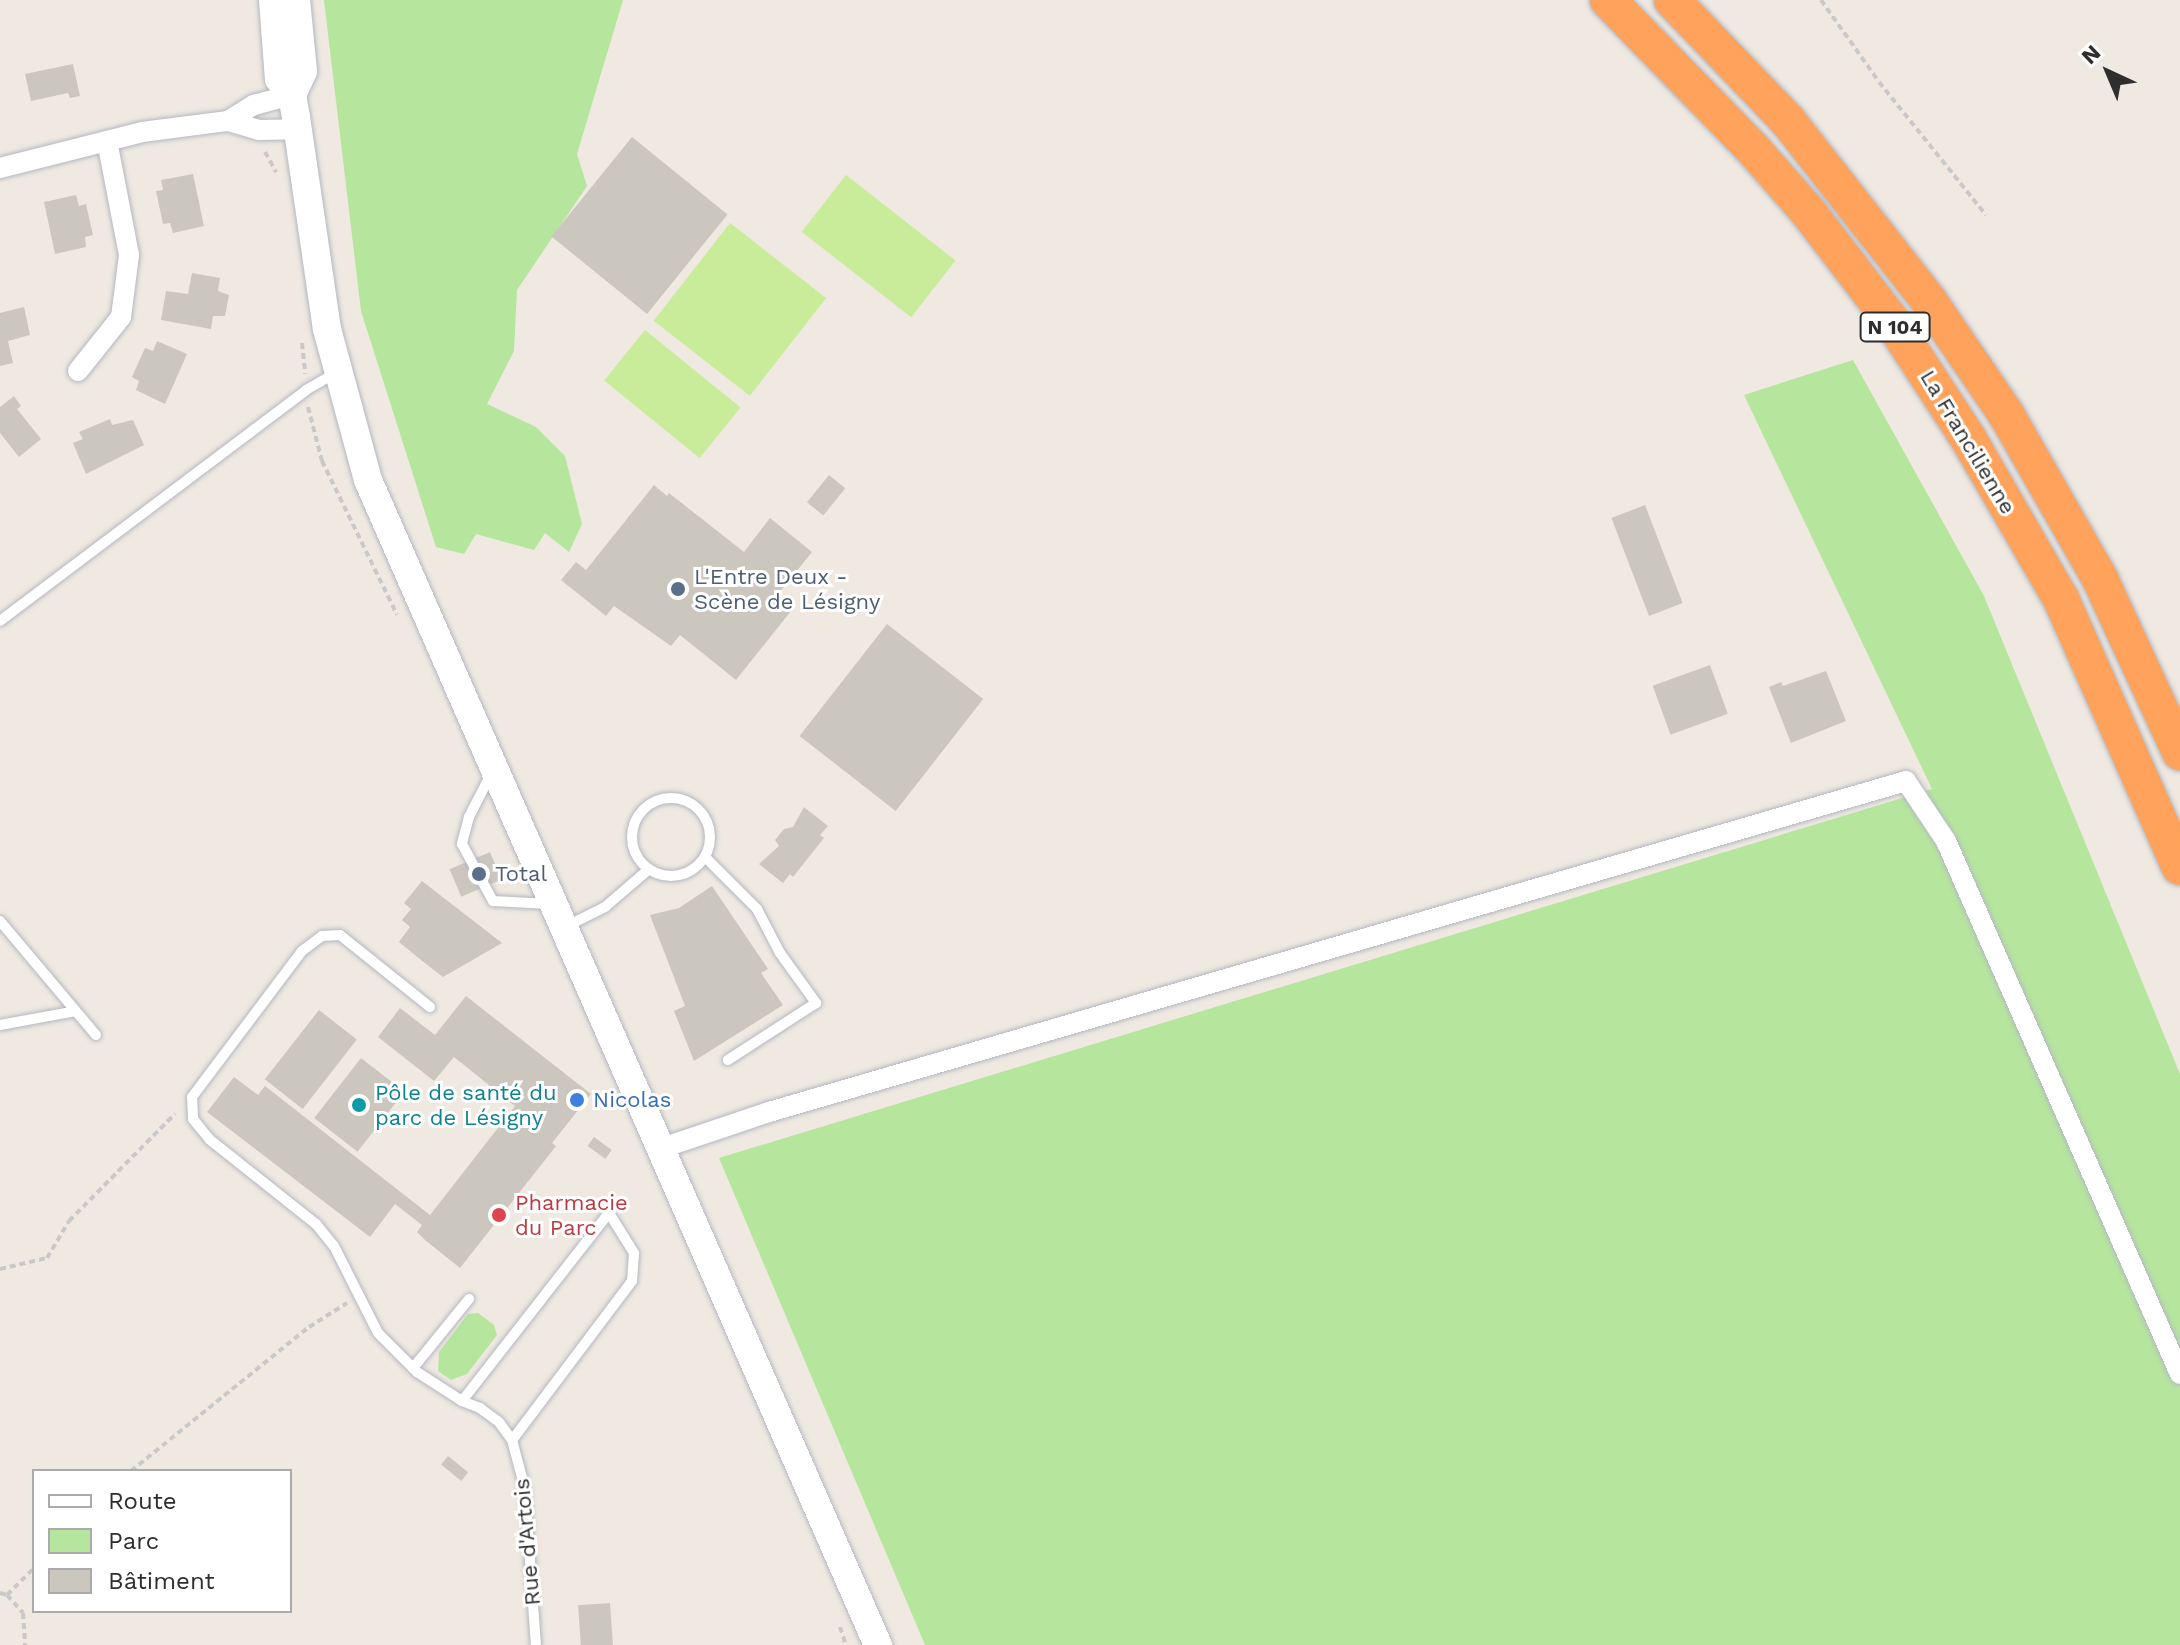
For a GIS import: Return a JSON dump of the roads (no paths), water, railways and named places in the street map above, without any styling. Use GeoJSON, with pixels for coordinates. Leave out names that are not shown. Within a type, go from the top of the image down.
{"type":"FeatureCollection","features":[{"type":"Feature","properties":{"kind":"highway","name":"La Francilienne"},"geometry":{"type":"LineString","coordinates":[[1608,0],[1763,160],[1809,213],[1893,323],[1968,438],[2061,599],[2180,867]]}},
{"type":"Feature","properties":{"kind":"highway","name":"La Francilienne"},"geometry":{"type":"LineString","coordinates":[[1672,0],[1729,56],[1817,155],[1929,301],[2006,414],[2100,579],[2180,752]]}},
{"type":"Feature","properties":{"kind":"street"},"geometry":{"type":"LineString","coordinates":[[273,0],[279,79],[292,95],[327,329],[368,480],[662,1148],[871,1638]]}},
{"type":"Feature","properties":{"kind":"street"},"geometry":{"type":"LineString","coordinates":[[292,95],[303,71],[296,0]]}},
{"type":"Feature","properties":{"kind":"street"},"geometry":{"type":"LineString","coordinates":[[228,121],[254,105],[292,95]]}},
{"type":"Feature","properties":{"kind":"street"},"geometry":{"type":"LineString","coordinates":[[0,168],[142,132],[228,121],[259,130],[298,129]]}},
{"type":"Feature","properties":{"kind":"street"},"geometry":{"type":"LineString","coordinates":[[78,371],[121,317],[129,255],[107,141]]}},
{"type":"Feature","properties":{"kind":"street"},"geometry":{"type":"LineString","coordinates":[[662,1148],[769,1112],[1906,781],[1946,841],[2180,1374]]}},
{"type":"Feature","properties":{"kind":"lane"},"geometry":{"type":"LineString","coordinates":[[0,621],[306,390],[339,372]]}},
{"type":"Feature","properties":{"kind":"lane"},"geometry":{"type":"LineString","coordinates":[[495,767],[469,817],[462,844],[493,901],[560,915],[605,907],[649,869]]}},
{"type":"Feature","properties":{"kind":"lane"},"geometry":{"type":"LineString","coordinates":[[664,798],[689,802],[707,820],[710,845],[705,857],[686,873],[661,875],[649,869],[634,848],[632,835],[642,811],[664,798]]}},
{"type":"Feature","properties":{"kind":"lane"},"geometry":{"type":"LineString","coordinates":[[705,857],[757,909],[780,953],[816,1003],[728,1060]]}},
{"type":"Feature","properties":{"kind":"lane"},"geometry":{"type":"LineString","coordinates":[[0,921],[96,1035]]}},
{"type":"Feature","properties":{"kind":"lane"},"geometry":{"type":"LineString","coordinates":[[430,1007],[340,935],[322,936],[302,951],[192,1097],[193,1119],[209,1139],[316,1224],[334,1246],[378,1333],[413,1368],[462,1401],[480,1408],[499,1422],[512,1440],[632,1281],[634,1253],[609,1213],[462,1401]]}},
{"type":"Feature","properties":{"kind":"lane"},"geometry":{"type":"LineString","coordinates":[[0,1025],[76,1011]]}},
{"type":"Feature","properties":{"kind":"lane"},"geometry":{"type":"LineString","coordinates":[[413,1368],[469,1299]]}},
{"type":"Feature","properties":{"kind":"lane","name":"Rue d'Artois"},"geometry":{"type":"LineString","coordinates":[[512,1440],[525,1489],[536,1645]]}},
{"type":"Feature","properties":{"kind":"place","name":"L'Entre Deux - Scène de Lésigny"},"geometry":{"type":"Point","coordinates":[678,589]}},
{"type":"Feature","properties":{"kind":"place","name":"Total"},"geometry":{"type":"Point","coordinates":[479,874]}},
{"type":"Feature","properties":{"kind":"place","name":"Nicolas"},"geometry":{"type":"Point","coordinates":[577,1100]}},
{"type":"Feature","properties":{"kind":"place","name":"Pôle de santé du parc de Lésigny"},"geometry":{"type":"Point","coordinates":[359,1105]}},
{"type":"Feature","properties":{"kind":"place","name":"Pharmacie du Parc"},"geometry":{"type":"Point","coordinates":[499,1215]}}]}
